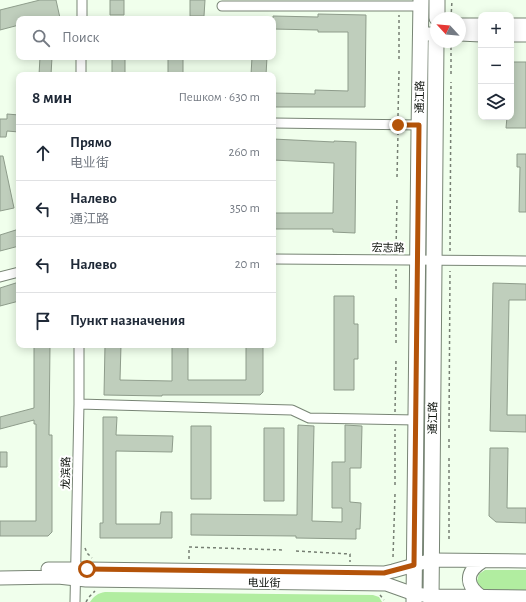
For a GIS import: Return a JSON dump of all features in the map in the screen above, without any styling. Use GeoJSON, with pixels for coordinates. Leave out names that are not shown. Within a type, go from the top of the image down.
{"type":"FeatureCollection","features":[{"type":"Feature","properties":{"kind":"main road"},"geometry":{"type":"LineString","coordinates":[[436,12],[437,0]]}},
{"type":"Feature","properties":{"kind":"main road","name":"通江路"},"geometry":{"type":"LineString","coordinates":[[414,598],[421,3]]}},
{"type":"Feature","properties":{"kind":"main road","name":"通江路"},"geometry":{"type":"LineString","coordinates":[[432,599],[436,48]]}},
{"type":"Feature","properties":{"kind":"street"},"geometry":{"type":"LineString","coordinates":[[82,0],[82,16]]}},
{"type":"Feature","properties":{"kind":"street"},"geometry":{"type":"LineString","coordinates":[[222,6],[421,3]]}},
{"type":"Feature","properties":{"kind":"street"},"geometry":{"type":"LineString","coordinates":[[466,25],[478,25]]}},
{"type":"Feature","properties":{"kind":"street"},"geometry":{"type":"LineString","coordinates":[[514,25],[526,25]]}},
{"type":"Feature","properties":{"kind":"street"},"geometry":{"type":"LineString","coordinates":[[421,29],[430,26]]}},
{"type":"Feature","properties":{"kind":"street"},"geometry":{"type":"LineString","coordinates":[[421,29],[430,32]]}},
{"type":"Feature","properties":{"kind":"street"},"geometry":{"type":"LineString","coordinates":[[466,34],[478,35]]}},
{"type":"Feature","properties":{"kind":"street"},"geometry":{"type":"LineString","coordinates":[[514,35],[526,35]]}},
{"type":"Feature","properties":{"kind":"street"},"geometry":{"type":"LineString","coordinates":[[81,72],[82,60]]}},
{"type":"Feature","properties":{"kind":"street"},"geometry":{"type":"LineString","coordinates":[[276,123],[419,125]]}},
{"type":"Feature","properties":{"kind":"street","name":"宏志路"},"geometry":{"type":"LineString","coordinates":[[276,259],[526,261]]}},
{"type":"Feature","properties":{"kind":"street"},"geometry":{"type":"LineString","coordinates":[[0,277],[16,273]]}},
{"type":"Feature","properties":{"kind":"street","name":"龙滨路"},"geometry":{"type":"LineString","coordinates":[[76,602],[79,348]]}},
{"type":"Feature","properties":{"kind":"street"},"geometry":{"type":"LineString","coordinates":[[79,404],[292,410],[309,418],[416,420]]}},
{"type":"Feature","properties":{"kind":"street","name":"电业街"},"geometry":{"type":"LineString","coordinates":[[0,578],[58,577],[76,574],[384,573],[432,560],[526,561]]}},
{"type":"Feature","properties":{"kind":"street"},"geometry":{"type":"LineString","coordinates":[[482,597],[473,590],[469,580],[471,571],[475,565],[483,561]]}},
{"type":"Feature","properties":{"kind":"street","name":"电业街"},"geometry":{"type":"LineString","coordinates":[[0,570],[76,574],[386,584],[414,598],[432,599],[526,597]]}},
{"type":"Feature","properties":{"kind":"path"},"geometry":{"type":"LineString","coordinates":[[451,12],[452,0]]}},
{"type":"Feature","properties":{"kind":"path"},"geometry":{"type":"LineString","coordinates":[[399,16],[399,59]]}},
{"type":"Feature","properties":{"kind":"path"},"geometry":{"type":"LineString","coordinates":[[451,74],[452,48]]}},
{"type":"Feature","properties":{"kind":"path"},"geometry":{"type":"LineString","coordinates":[[398,120],[399,71]]}},
{"type":"Feature","properties":{"kind":"path"},"geometry":{"type":"LineString","coordinates":[[450,251],[451,82]]}},
{"type":"Feature","properties":{"kind":"path"},"geometry":{"type":"LineString","coordinates":[[397,177],[398,128]]}},
{"type":"Feature","properties":{"kind":"path"},"geometry":{"type":"LineString","coordinates":[[396,255],[397,197]]}},
{"type":"Feature","properties":{"kind":"path"},"geometry":{"type":"LineString","coordinates":[[396,269],[396,289]]}},
{"type":"Feature","properties":{"kind":"path"},"geometry":{"type":"LineString","coordinates":[[449,428],[450,270]]}},
{"type":"Feature","properties":{"kind":"path"},"geometry":{"type":"LineString","coordinates":[[396,298],[396,343]]}},
{"type":"Feature","properties":{"kind":"path"},"geometry":{"type":"LineString","coordinates":[[395,416],[396,360]]}},
{"type":"Feature","properties":{"kind":"path"},"geometry":{"type":"LineString","coordinates":[[395,427],[395,485]]}},
{"type":"Feature","properties":{"kind":"path"},"geometry":{"type":"LineString","coordinates":[[449,438],[449,448]]}},
{"type":"Feature","properties":{"kind":"path"},"geometry":{"type":"LineString","coordinates":[[449,457],[449,539]]}},
{"type":"Feature","properties":{"kind":"path"},"geometry":{"type":"LineString","coordinates":[[393,557],[395,494]]}},
{"type":"Feature","properties":{"kind":"path"},"geometry":{"type":"LineString","coordinates":[[85,547],[90,557],[98,559]]}},
{"type":"Feature","properties":{"kind":"path"},"geometry":{"type":"LineString","coordinates":[[189,561],[189,547],[283,550]]}},
{"type":"Feature","properties":{"kind":"path"},"geometry":{"type":"LineString","coordinates":[[296,551],[350,554],[350,563]]}},
{"type":"Feature","properties":{"kind":"green space"},"geometry":{"type":"Polygon","coordinates":[[[485,570],[526,570],[526,592],[485,591],[479,588],[477,581],[479,574],[485,570]]]}},
{"type":"Feature","properties":{"kind":"green space"},"geometry":{"type":"Polygon","coordinates":[[[105,592],[373,595],[379,597],[382,602],[90,602],[96,595],[105,592]]]}},
{"type":"Feature","properties":{"kind":"building"},"geometry":{"type":"Polygon","coordinates":[[[40,0],[56,0],[60,16],[16,16],[16,26],[0,30],[0,10],[40,0]]]}},
{"type":"Feature","properties":{"kind":"building"},"geometry":{"type":"Polygon","coordinates":[[[110,0],[124,0],[124,15],[110,15],[110,0]]]}},
{"type":"Feature","properties":{"kind":"building"},"geometry":{"type":"Polygon","coordinates":[[[190,0],[205,0],[204,16],[190,16],[190,0]]]}},
{"type":"Feature","properties":{"kind":"building"},"geometry":{"type":"Polygon","coordinates":[[[318,14],[366,15],[365,107],[276,107],[276,93],[315,94],[315,90],[348,91],[348,32],[318,32],[318,30],[276,29],[276,16],[318,17],[318,14]]]}},
{"type":"Feature","properties":{"kind":"building"},"geometry":{"type":"Polygon","coordinates":[[[40,60],[52,60],[51,72],[39,72],[40,60]]]}},
{"type":"Feature","properties":{"kind":"building"},"geometry":{"type":"Polygon","coordinates":[[[112,60],[125,60],[125,72],[112,72],[112,60]]]}},
{"type":"Feature","properties":{"kind":"building"},"geometry":{"type":"Polygon","coordinates":[[[168,60],[183,60],[183,72],[168,72],[168,60]]]}},
{"type":"Feature","properties":{"kind":"building"},"geometry":{"type":"Polygon","coordinates":[[[252,60],[267,60],[266,72],[251,72],[252,60]]]}},
{"type":"Feature","properties":{"kind":"building"},"geometry":{"type":"Polygon","coordinates":[[[514,62],[526,62],[526,128],[506,128],[507,120],[514,120],[514,62]]]}},
{"type":"Feature","properties":{"kind":"building"},"geometry":{"type":"Polygon","coordinates":[[[7,114],[16,115],[16,132],[7,131],[6,137],[0,137],[0,119],[7,119],[7,114]]]}},
{"type":"Feature","properties":{"kind":"building"},"geometry":{"type":"Polygon","coordinates":[[[276,139],[356,142],[355,233],[333,232],[333,229],[276,229],[276,213],[333,213],[334,163],[276,160],[276,139]]]}},
{"type":"Feature","properties":{"kind":"building"},"geometry":{"type":"Polygon","coordinates":[[[517,154],[526,154],[526,212],[519,212],[520,167],[517,167],[517,154]]]}},
{"type":"Feature","properties":{"kind":"building"},"geometry":{"type":"Polygon","coordinates":[[[0,156],[3,156],[14,208],[0,211],[0,156]]]}},
{"type":"Feature","properties":{"kind":"building"},"geometry":{"type":"Polygon","coordinates":[[[16,230],[16,247],[0,251],[0,235],[16,230]]]}},
{"type":"Feature","properties":{"kind":"building"},"geometry":{"type":"Polygon","coordinates":[[[16,283],[16,302],[0,306],[0,288],[16,283]]]}},
{"type":"Feature","properties":{"kind":"building"},"geometry":{"type":"Polygon","coordinates":[[[493,283],[526,284],[526,300],[509,300],[507,415],[526,415],[526,432],[490,431],[493,283]]]}},
{"type":"Feature","properties":{"kind":"building"},"geometry":{"type":"Polygon","coordinates":[[[334,296],[354,296],[354,324],[358,324],[358,359],[354,359],[354,390],[334,390],[334,296]]]}},
{"type":"Feature","properties":{"kind":"building"},"geometry":{"type":"Polygon","coordinates":[[[34,348],[50,348],[49,435],[52,435],[52,532],[48,536],[0,536],[0,521],[36,521],[36,424],[34,424],[34,420],[0,429],[0,417],[34,408],[34,348]]]}},
{"type":"Feature","properties":{"kind":"building"},"geometry":{"type":"Polygon","coordinates":[[[105,348],[121,348],[120,380],[172,381],[172,348],[188,348],[188,380],[246,380],[246,348],[263,348],[263,392],[260,395],[104,395],[105,348]]]}},
{"type":"Feature","properties":{"kind":"building"},"geometry":{"type":"Polygon","coordinates":[[[103,417],[117,417],[116,435],[173,436],[172,452],[116,451],[116,524],[160,524],[161,512],[172,512],[172,538],[100,538],[100,523],[103,523],[103,417]]]}},
{"type":"Feature","properties":{"kind":"building"},"geometry":{"type":"Polygon","coordinates":[[[298,425],[314,426],[312,521],[342,522],[342,508],[332,508],[332,462],[345,462],[345,425],[362,426],[361,468],[350,468],[350,502],[361,503],[360,529],[356,529],[356,539],[296,538],[296,536],[191,535],[191,514],[297,515],[298,425]]]}},
{"type":"Feature","properties":{"kind":"building"},"geometry":{"type":"Polygon","coordinates":[[[191,426],[211,426],[211,499],[191,499],[191,426]]]}},
{"type":"Feature","properties":{"kind":"building"},"geometry":{"type":"Polygon","coordinates":[[[264,428],[284,428],[284,501],[264,501],[264,428]]]}},
{"type":"Feature","properties":{"kind":"building"},"geometry":{"type":"Polygon","coordinates":[[[490,448],[508,448],[507,508],[526,508],[526,523],[496,522],[489,516],[490,448]]]}},
{"type":"Feature","properties":{"kind":"building"},"geometry":{"type":"Polygon","coordinates":[[[0,452],[7,452],[7,467],[0,467],[0,452]]]}},
{"type":"Feature","properties":{"kind":"route"},"geometry":{"type":"LineString","coordinates":[[87,569],[384,573],[414,565],[419,125],[398,125]]}}]}
